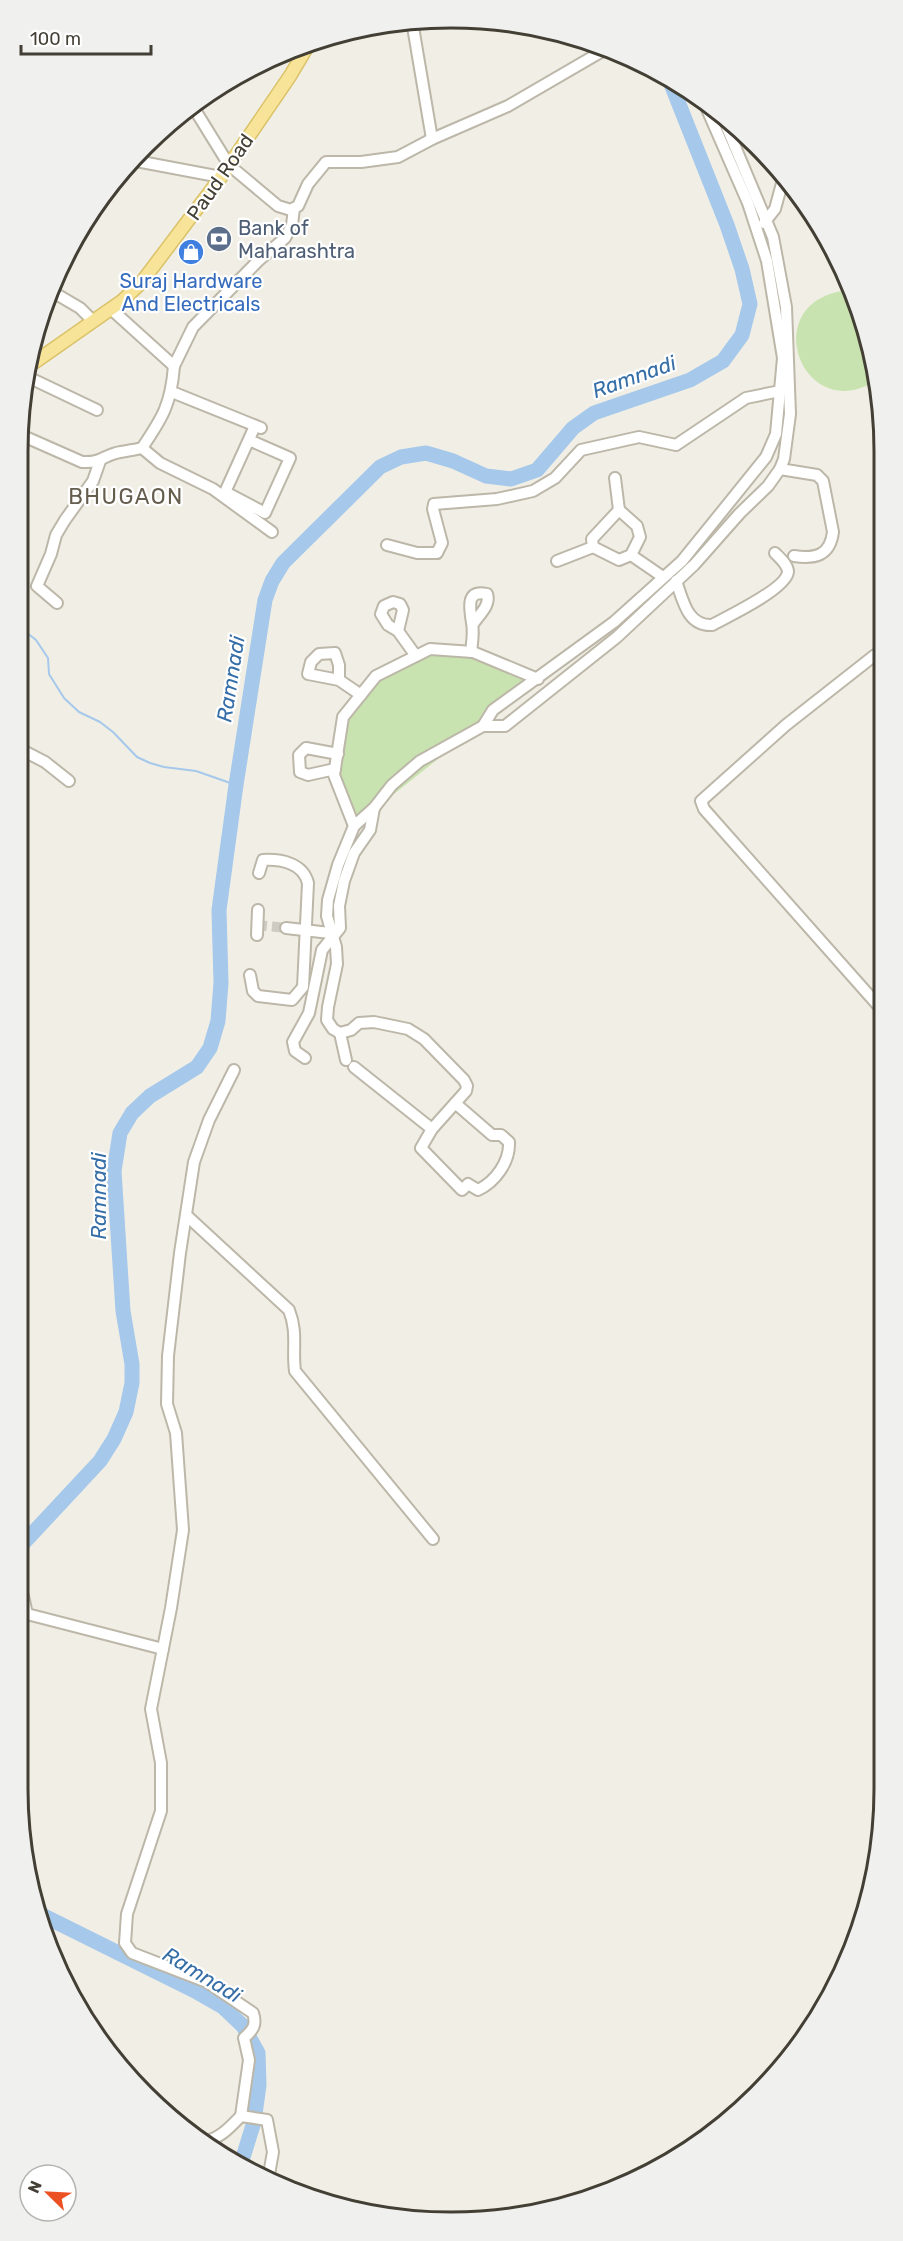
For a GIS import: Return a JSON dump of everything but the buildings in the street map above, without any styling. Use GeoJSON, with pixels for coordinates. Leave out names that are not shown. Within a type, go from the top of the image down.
{"type":"FeatureCollection","features":[{"type":"Feature","properties":{"kind":"main road","name":"Paud Road"},"geometry":{"type":"LineString","coordinates":[[39,359],[111,309],[141,283],[221,177],[302,57]]}},
{"type":"Feature","properties":{"kind":"street"},"geometry":{"type":"LineString","coordinates":[[414,30],[432,139]]}},
{"type":"Feature","properties":{"kind":"street"},"geometry":{"type":"LineString","coordinates":[[197,114],[229,165],[278,206],[291,210],[298,206],[308,184],[326,162],[361,162],[398,157],[432,139],[508,106],[596,55]]}},
{"type":"Feature","properties":{"kind":"street"},"geometry":{"type":"LineString","coordinates":[[483,726],[493,710],[614,622],[682,561],[766,457],[776,434],[783,358],[767,261],[722,126]]}},
{"type":"Feature","properties":{"kind":"street"},"geometry":{"type":"LineString","coordinates":[[432,1129],[350,1063],[340,1034],[327,1020],[337,964],[336,947],[327,916],[328,900],[338,865],[354,826],[374,808],[392,785],[420,761],[444,746],[483,726],[506,726],[617,637],[676,581],[768,486],[780,469],[784,459],[790,414],[786,307],[773,237],[723,128]]}},
{"type":"Feature","properties":{"kind":"street"},"geometry":{"type":"LineString","coordinates":[[143,162],[221,177]]}},
{"type":"Feature","properties":{"kind":"street"},"geometry":{"type":"LineString","coordinates":[[756,227],[767,222],[775,209],[781,187]]}},
{"type":"Feature","properties":{"kind":"street"},"geometry":{"type":"LineString","coordinates":[[28,438],[82,462],[100,461],[113,454],[142,448],[160,421],[172,393],[174,366],[193,327],[258,261],[285,238],[292,225],[294,208]]}},
{"type":"Feature","properties":{"kind":"street"},"geometry":{"type":"LineString","coordinates":[[59,296],[80,308],[93,321]]}},
{"type":"Feature","properties":{"kind":"street"},"geometry":{"type":"LineString","coordinates":[[111,309],[174,366]]}},
{"type":"Feature","properties":{"kind":"street"},"geometry":{"type":"LineString","coordinates":[[35,380],[97,410]]}},
{"type":"Feature","properties":{"kind":"street"},"geometry":{"type":"LineString","coordinates":[[387,545],[417,553],[437,553],[442,543],[433,509],[434,504],[497,499],[533,491],[555,478],[581,450],[639,437],[676,445],[746,398],[780,391]]}},
{"type":"Feature","properties":{"kind":"street"},"geometry":{"type":"LineString","coordinates":[[172,393],[258,427],[249,440],[226,490],[227,493],[265,513],[290,458],[249,440]]}},
{"type":"Feature","properties":{"kind":"street"},"geometry":{"type":"LineString","coordinates":[[776,434],[788,435]]}},
{"type":"Feature","properties":{"kind":"street"},"geometry":{"type":"LineString","coordinates":[[142,448],[160,463],[213,489],[272,532]]}},
{"type":"Feature","properties":{"kind":"street"},"geometry":{"type":"LineString","coordinates":[[57,603],[37,586],[64,520],[93,481],[100,461]]}},
{"type":"Feature","properties":{"kind":"street"},"geometry":{"type":"LineString","coordinates":[[780,469],[816,476],[823,481],[833,532],[832,541],[818,557],[794,556]]}},
{"type":"Feature","properties":{"kind":"street"},"geometry":{"type":"LineString","coordinates":[[557,561],[593,548],[619,560],[631,555],[640,537],[637,526],[619,510],[615,478]]}},
{"type":"Feature","properties":{"kind":"street"},"geometry":{"type":"LineString","coordinates":[[593,548],[592,539],[619,510]]}},
{"type":"Feature","properties":{"kind":"street"},"geometry":{"type":"LineString","coordinates":[[676,581],[691,617],[703,625],[712,625],[774,589],[783,581],[788,574],[787,566],[775,553]]}},
{"type":"Feature","properties":{"kind":"street"},"geometry":{"type":"LineString","coordinates":[[631,555],[663,578]]}},
{"type":"Feature","properties":{"kind":"street"},"geometry":{"type":"LineString","coordinates":[[471,652],[472,624]]}},
{"type":"Feature","properties":{"kind":"street"},"geometry":{"type":"LineString","coordinates":[[398,631],[416,656]]}},
{"type":"Feature","properties":{"kind":"street"},"geometry":{"type":"LineString","coordinates":[[354,826],[334,775],[343,717],[376,676],[430,649],[471,652],[538,679]]}},
{"type":"Feature","properties":{"kind":"street"},"geometry":{"type":"LineString","coordinates":[[874,656],[786,724],[701,801],[704,809],[874,1001]]}},
{"type":"Feature","properties":{"kind":"street"},"geometry":{"type":"LineString","coordinates":[[339,680],[361,694]]}},
{"type":"Feature","properties":{"kind":"street"},"geometry":{"type":"LineString","coordinates":[[335,770],[308,775],[300,772],[299,755],[306,748],[338,754]]}},
{"type":"Feature","properties":{"kind":"street"},"geometry":{"type":"LineString","coordinates":[[28,753],[45,762],[69,781]]}},
{"type":"Feature","properties":{"kind":"street"},"geometry":{"type":"LineString","coordinates":[[305,1058],[295,1051],[293,1042],[309,1013],[322,950],[331,936],[340,928],[339,906],[344,881],[354,854],[369,830],[374,808]]}},
{"type":"Feature","properties":{"kind":"street"},"geometry":{"type":"LineString","coordinates":[[250,975],[253,991],[258,996],[292,1000],[303,987],[308,883],[306,875],[301,868],[290,863],[272,860],[263,860],[259,873]]}},
{"type":"Feature","properties":{"kind":"street"},"geometry":{"type":"LineString","coordinates":[[257,935],[258,910]]}},
{"type":"Feature","properties":{"kind":"street"},"geometry":{"type":"LineString","coordinates":[[286,928],[331,936]]}},
{"type":"Feature","properties":{"kind":"street"},"geometry":{"type":"LineString","coordinates":[[340,1034],[351,1030],[359,1023],[374,1022],[408,1029],[424,1039],[464,1080],[467,1086],[466,1091],[455,1103],[432,1129],[420,1148],[462,1190],[468,1184],[478,1190],[488,1186],[504,1165],[509,1152],[509,1142],[501,1135],[492,1135],[455,1103]]}},
{"type":"Feature","properties":{"kind":"street"},"geometry":{"type":"LineString","coordinates":[[213,2139],[245,2116],[249,2060],[248,2034],[255,2020],[253,2013],[207,1982],[132,1953],[125,1943],[127,1914],[161,1811],[161,1762],[151,1709],[183,1530],[176,1433],[167,1404],[168,1356],[194,1162],[208,1120],[234,1070]]}},
{"type":"Feature","properties":{"kind":"street"},"geometry":{"type":"LineString","coordinates":[[186,1215],[289,1310],[295,1326],[293,1359],[295,1371],[433,1539]]}},
{"type":"Feature","properties":{"kind":"street"},"geometry":{"type":"LineString","coordinates":[[28,1614],[163,1649]]}},
{"type":"Feature","properties":{"kind":"street"},"geometry":{"type":"LineString","coordinates":[[245,2116],[267,2120],[273,2152],[270,2171]]}},
{"type":"Feature","properties":{"kind":"green space"},"geometry":{"type":"Polygon","coordinates":[[[843,292],[860,342],[869,383],[850,391],[827,388],[810,375],[799,356],[796,335],[803,314],[820,298],[843,292]]]}},
{"type":"Feature","properties":{"kind":"green space"},"geometry":{"type":"Polygon","coordinates":[[[430,649],[473,652],[538,679],[354,826],[334,775],[343,717],[376,676],[430,649]]]}},
{"type":"Feature","properties":{"kind":"waterway","name":"Ramnadi"},"geometry":{"type":"LineString","coordinates":[[28,1538],[100,1461],[114,1439],[126,1412],[132,1383],[132,1364],[123,1311],[114,1171],[120,1133],[132,1113],[150,1096],[197,1067],[210,1048],[218,1021],[221,983],[219,910],[265,600],[272,581],[283,563],[380,467],[401,457],[426,453],[453,461],[486,476],[511,479],[537,470],[573,428],[594,413],[690,380],[723,361],[742,335],[750,304],[742,269],[727,225],[674,92]]}},
{"type":"Feature","properties":{"kind":"waterway"},"geometry":{"type":"LineString","coordinates":[[28,634],[36,640],[48,658],[49,674],[64,698],[79,712],[100,722],[113,732],[137,757],[164,767],[196,771],[236,785]]}},
{"type":"Feature","properties":{"kind":"waterway","name":"Ramnadi"},"geometry":{"type":"LineString","coordinates":[[49,1918],[195,1991],[223,2007],[243,2026],[258,2053],[259,2085],[254,2122],[243,2158]]}},
{"type":"Feature","properties":{"kind":"tunnel"},"geometry":{"type":"LineString","coordinates":[[257,925],[286,928]]}},
{"type":"Feature","properties":{"kind":"place","name":"Bank of Maharashtra"},"geometry":{"type":"Point","coordinates":[219,239]}},
{"type":"Feature","properties":{"kind":"place","name":"Suraj Hardware And Electricals"},"geometry":{"type":"Point","coordinates":[191,252]}},
{"type":"Feature","properties":{"kind":"district","name":"BHUGAON"},"geometry":{"type":"Point","coordinates":[126,496]}}]}
